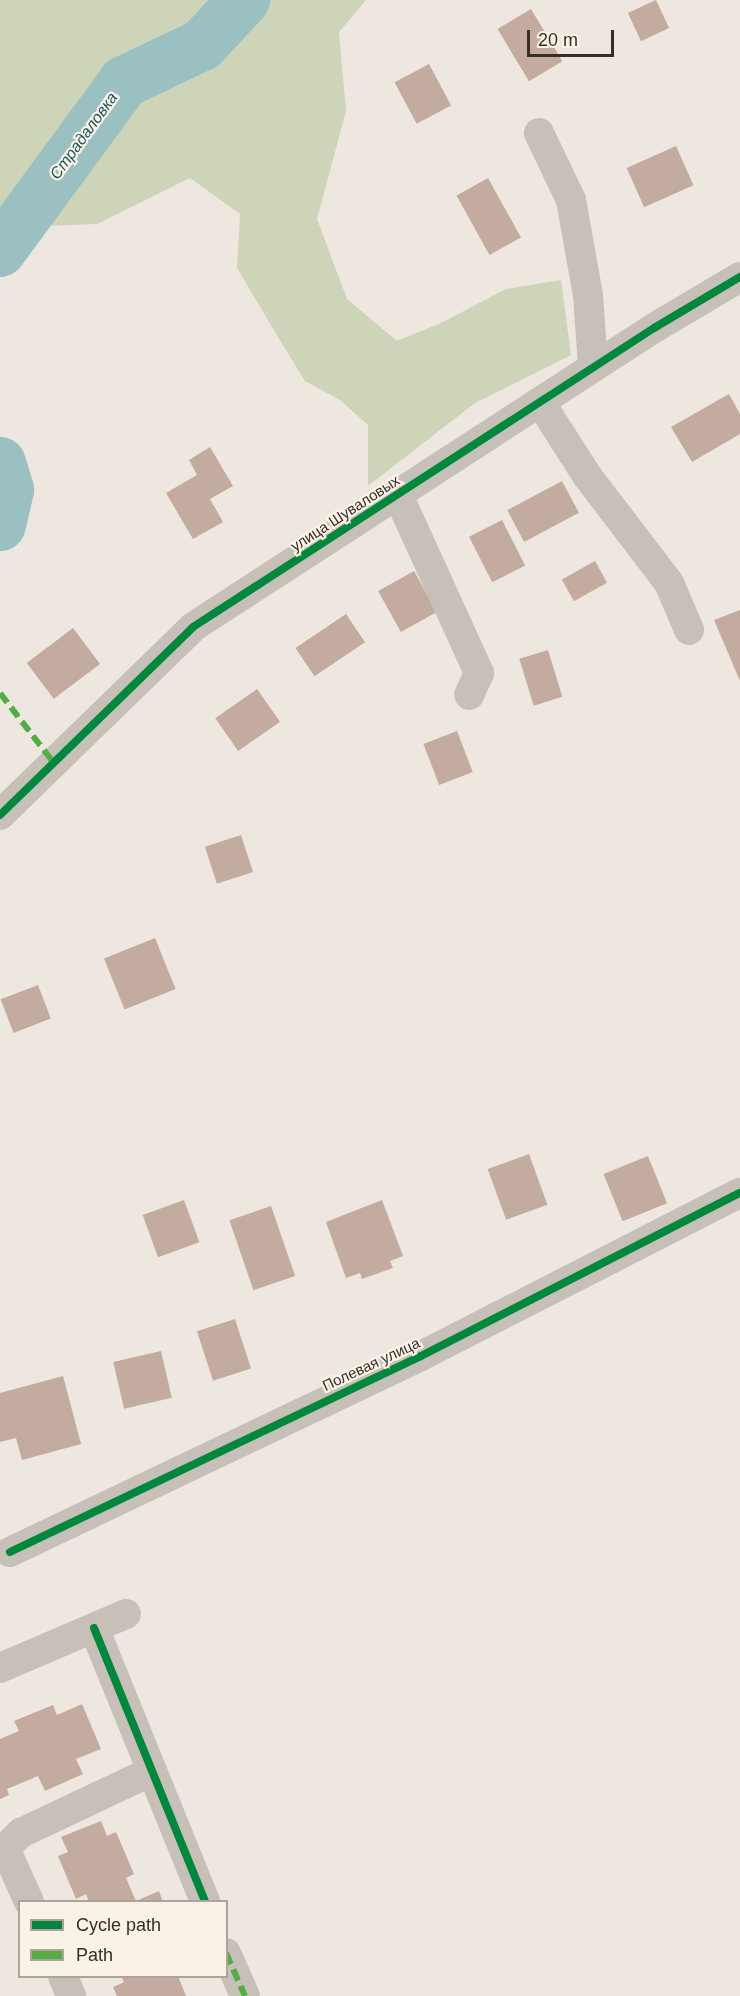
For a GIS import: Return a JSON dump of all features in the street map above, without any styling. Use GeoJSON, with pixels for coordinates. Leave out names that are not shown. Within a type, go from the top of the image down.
{"type":"FeatureCollection","features":[{"type":"Feature","properties":{"kind":"street"},"geometry":{"type":"LineString","coordinates":[[538,133],[572,200],[588,295],[594,367]]}},
{"type":"Feature","properties":{"kind":"street","name":"улица Шуваловых"},"geometry":{"type":"LineString","coordinates":[[0,815],[193,627],[594,367],[740,277]]}},
{"type":"Feature","properties":{"kind":"street"},"geometry":{"type":"LineString","coordinates":[[540,402],[588,477],[669,583],[689,630]]}},
{"type":"Feature","properties":{"kind":"street"},"geometry":{"type":"LineString","coordinates":[[398,495],[479,673],[469,694]]}},
{"type":"Feature","properties":{"kind":"street","name":"Полевая улица"},"geometry":{"type":"LineString","coordinates":[[10,1552],[421,1356],[740,1193]]}},
{"type":"Feature","properties":{"kind":"street"},"geometry":{"type":"LineString","coordinates":[[0,1668],[126,1614]]}},
{"type":"Feature","properties":{"kind":"street"},"geometry":{"type":"LineString","coordinates":[[94,1628],[204,1900]]}},
{"type":"Feature","properties":{"kind":"street"},"geometry":{"type":"LineString","coordinates":[[28,1900],[3,1850],[21,1833],[152,1771]]}},
{"type":"Feature","properties":{"kind":"street"},"geometry":{"type":"LineString","coordinates":[[228,1958],[245,1996]]}},
{"type":"Feature","properties":{"kind":"street"},"geometry":{"type":"LineString","coordinates":[[63,1978],[71,1996]]}},
{"type":"Feature","properties":{"kind":"green space"},"geometry":{"type":"Polygon","coordinates":[[[0,0],[366,0],[339,32],[346,111],[317,219],[347,299],[397,341],[441,323],[506,289],[561,280],[571,355],[475,403],[368,486],[368,425],[340,400],[305,381],[278,337],[237,268],[240,214],[190,178],[97,224],[44,226],[21,208],[0,217],[0,0]]]}},
{"type":"Feature","properties":{"kind":"building"},"geometry":{"type":"Polygon","coordinates":[[[656,0],[669,28],[641,41],[628,13],[656,0]]]}},
{"type":"Feature","properties":{"kind":"building"},"geometry":{"type":"Polygon","coordinates":[[[531,9],[562,61],[529,81],[498,29],[531,9]]]}},
{"type":"Feature","properties":{"kind":"building"},"geometry":{"type":"Polygon","coordinates":[[[429,64],[451,105],[417,124],[395,82],[429,64]]]}},
{"type":"Feature","properties":{"kind":"building"},"geometry":{"type":"Polygon","coordinates":[[[676,146],[693,185],[644,207],[627,168],[676,146]]]}},
{"type":"Feature","properties":{"kind":"building"},"geometry":{"type":"Polygon","coordinates":[[[488,178],[521,237],[489,255],[457,195],[488,178]]]}},
{"type":"Feature","properties":{"kind":"building"},"geometry":{"type":"Polygon","coordinates":[[[729,394],[740,414],[740,434],[692,462],[671,427],[729,394]]]}},
{"type":"Feature","properties":{"kind":"building"},"geometry":{"type":"Polygon","coordinates":[[[210,447],[233,486],[210,499],[223,522],[193,539],[166,493],[197,475],[189,460],[210,447]]]}},
{"type":"Feature","properties":{"kind":"building"},"geometry":{"type":"Polygon","coordinates":[[[562,481],[579,513],[524,542],[507,510],[562,481]]]}},
{"type":"Feature","properties":{"kind":"building"},"geometry":{"type":"Polygon","coordinates":[[[502,520],[525,565],[492,582],[469,537],[502,520]]]}},
{"type":"Feature","properties":{"kind":"building"},"geometry":{"type":"Polygon","coordinates":[[[595,561],[607,583],[574,601],[562,579],[595,561]]]}},
{"type":"Feature","properties":{"kind":"building"},"geometry":{"type":"Polygon","coordinates":[[[414,571],[437,612],[401,632],[378,591],[414,571]]]}},
{"type":"Feature","properties":{"kind":"building"},"geometry":{"type":"Polygon","coordinates":[[[740,610],[740,681],[714,620],[740,610]]]}},
{"type":"Feature","properties":{"kind":"building"},"geometry":{"type":"Polygon","coordinates":[[[346,614],[365,642],[314,676],[295,648],[346,614]]]}},
{"type":"Feature","properties":{"kind":"building"},"geometry":{"type":"Polygon","coordinates":[[[73,628],[100,664],[54,699],[27,663],[73,628]]]}},
{"type":"Feature","properties":{"kind":"building"},"geometry":{"type":"Polygon","coordinates":[[[548,650],[562,697],[534,706],[519,659],[548,650]]]}},
{"type":"Feature","properties":{"kind":"building"},"geometry":{"type":"Polygon","coordinates":[[[257,689],[280,722],[238,751],[215,718],[257,689]]]}},
{"type":"Feature","properties":{"kind":"building"},"geometry":{"type":"Polygon","coordinates":[[[457,731],[473,772],[439,785],[423,744],[457,731]]]}},
{"type":"Feature","properties":{"kind":"building"},"geometry":{"type":"Polygon","coordinates":[[[241,835],[253,872],[217,884],[205,847],[241,835]]]}},
{"type":"Feature","properties":{"kind":"building"},"geometry":{"type":"Polygon","coordinates":[[[155,938],[176,989],[125,1010],[104,959],[155,938]]]}},
{"type":"Feature","properties":{"kind":"building"},"geometry":{"type":"Polygon","coordinates":[[[38,985],[51,1019],[14,1033],[1,999],[38,985]]]}},
{"type":"Feature","properties":{"kind":"building"},"geometry":{"type":"Polygon","coordinates":[[[529,1154],[547,1205],[506,1220],[488,1169],[529,1154]]]}},
{"type":"Feature","properties":{"kind":"building"},"geometry":{"type":"Polygon","coordinates":[[[648,1156],[667,1203],[623,1221],[603,1174],[648,1156]]]}},
{"type":"Feature","properties":{"kind":"building"},"geometry":{"type":"Polygon","coordinates":[[[184,1200],[199,1242],[158,1257],[143,1215],[184,1200]]]}},
{"type":"Feature","properties":{"kind":"building"},"geometry":{"type":"Polygon","coordinates":[[[382,1200],[403,1256],[390,1261],[393,1268],[362,1279],[360,1273],[346,1278],[326,1222],[382,1200]]]}},
{"type":"Feature","properties":{"kind":"building"},"geometry":{"type":"Polygon","coordinates":[[[271,1206],[295,1276],[253,1290],[229,1220],[271,1206]]]}},
{"type":"Feature","properties":{"kind":"building"},"geometry":{"type":"Polygon","coordinates":[[[235,1319],[251,1368],[213,1381],[197,1331],[235,1319]]]}},
{"type":"Feature","properties":{"kind":"building"},"geometry":{"type":"Polygon","coordinates":[[[161,1351],[172,1398],[124,1409],[113,1362],[161,1351]]]}},
{"type":"Feature","properties":{"kind":"building"},"geometry":{"type":"Polygon","coordinates":[[[63,1376],[81,1444],[22,1460],[16,1438],[0,1442],[0,1393],[63,1376]]]}},
{"type":"Feature","properties":{"kind":"building"},"geometry":{"type":"Polygon","coordinates":[[[82,1704],[101,1749],[76,1759],[83,1774],[45,1791],[38,1776],[7,1789],[9,1795],[0,1799],[0,1739],[19,1731],[14,1721],[53,1705],[57,1715],[82,1704]]]}},
{"type":"Feature","properties":{"kind":"building"},"geometry":{"type":"Polygon","coordinates":[[[101,1821],[107,1836],[116,1832],[134,1874],[126,1878],[136,1900],[88,1900],[86,1894],[76,1899],[58,1856],[68,1852],[61,1837],[101,1821]]]}},
{"type":"Feature","properties":{"kind":"building"},"geometry":{"type":"Polygon","coordinates":[[[159,1891],[162,1900],[138,1900],[159,1891]]]}},
{"type":"Feature","properties":{"kind":"building"},"geometry":{"type":"Polygon","coordinates":[[[122,1978],[179,1978],[186,1996],[117,1996],[113,1987],[124,1982],[122,1978]]]}},
{"type":"Feature","properties":{"kind":"waterway","name":"Страдаловка"},"geometry":{"type":"LineString","coordinates":[[0,251],[124,82],[202,45],[244,0]]}},
{"type":"Feature","properties":{"kind":"waterway","name":"Страдаловка"},"geometry":{"type":"LineString","coordinates":[[0,463],[8,490],[0,525]]}},
{"type":"Feature","properties":{"kind":"marked path"},"geometry":{"type":"LineString","coordinates":[[0,693],[54,763]]}},
{"type":"Feature","properties":{"kind":"marked path"},"geometry":{"type":"LineString","coordinates":[[228,1958],[245,1996]]}},
{"type":"Feature","properties":{"kind":"cycle path"},"geometry":{"type":"LineString","coordinates":[[0,815],[193,627],[654,328],[740,277]]}},
{"type":"Feature","properties":{"kind":"cycle path"},"geometry":{"type":"LineString","coordinates":[[10,1552],[421,1356],[740,1193]]}},
{"type":"Feature","properties":{"kind":"cycle path"},"geometry":{"type":"LineString","coordinates":[[94,1628],[204,1900]]}}]}
